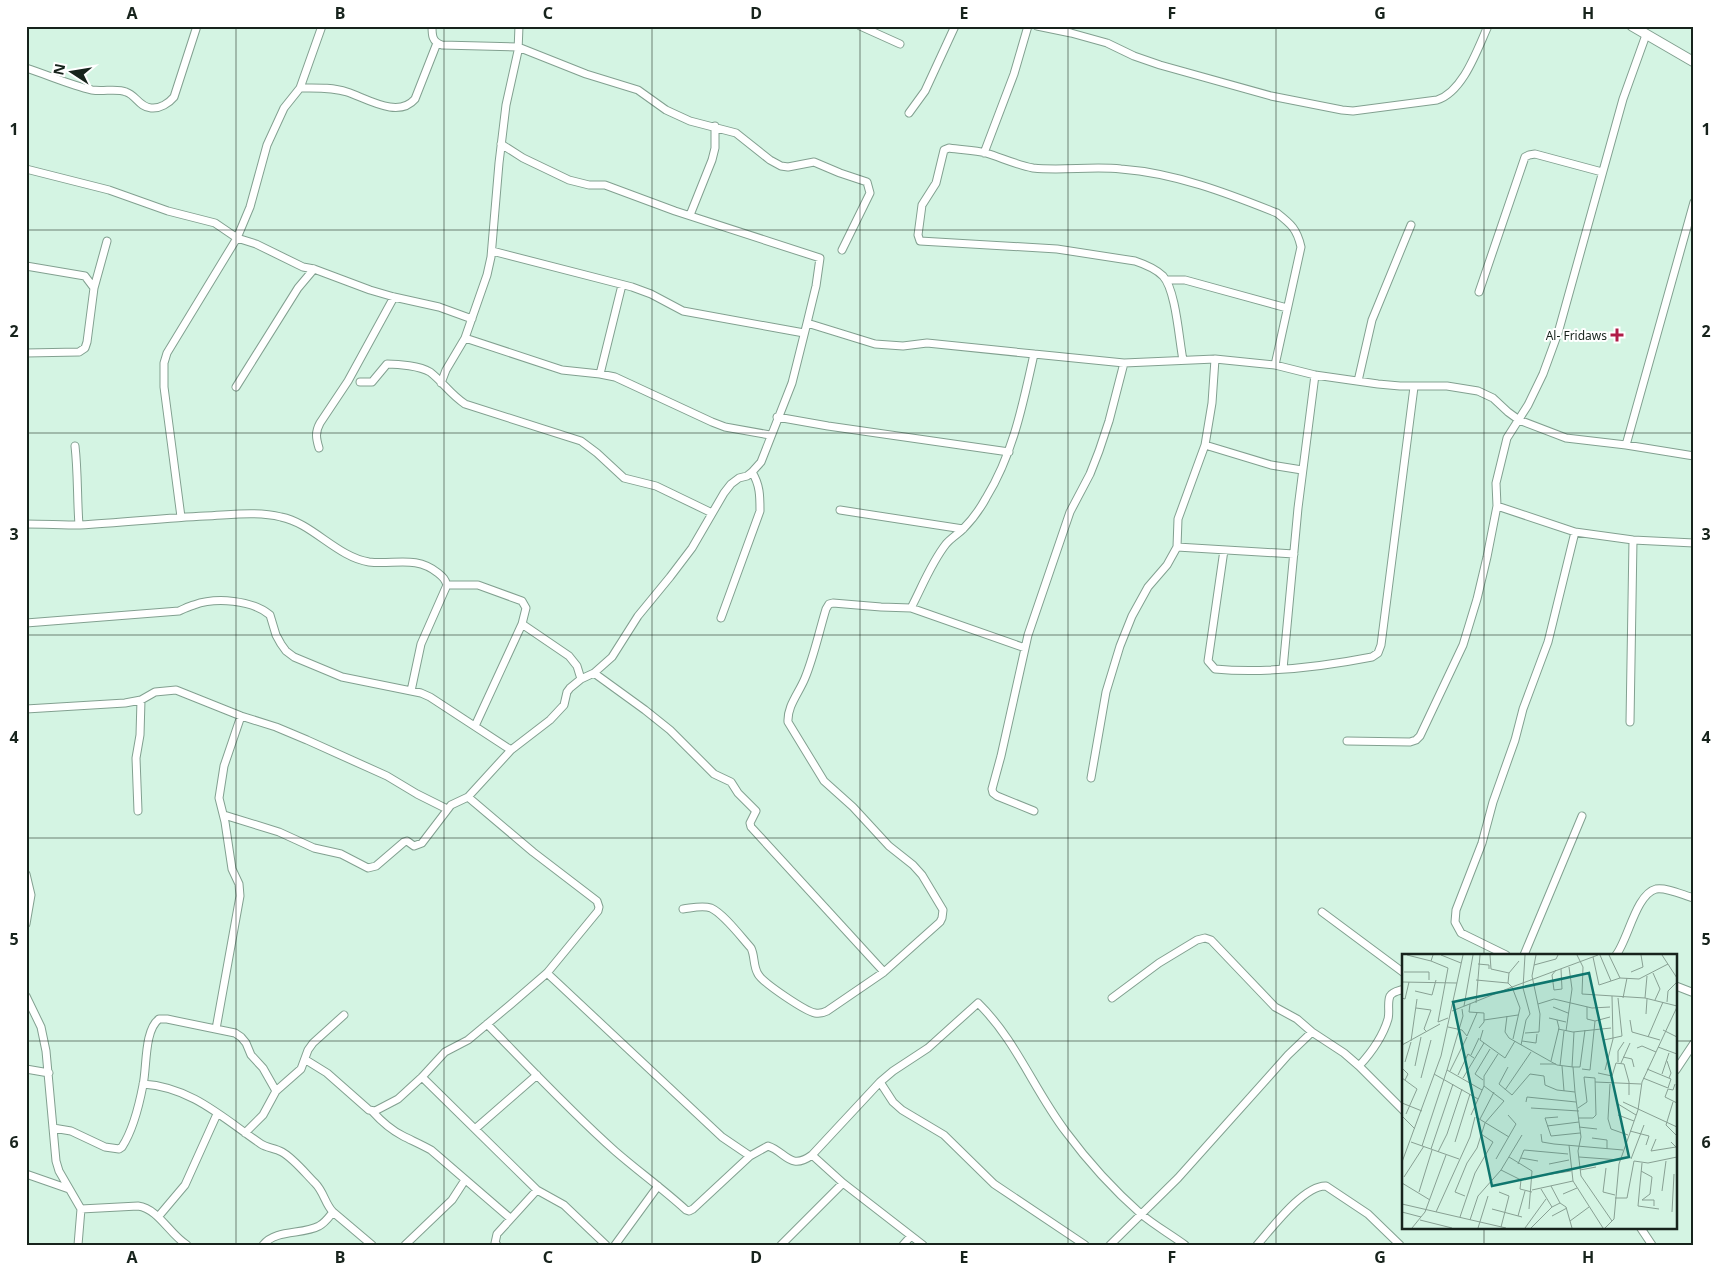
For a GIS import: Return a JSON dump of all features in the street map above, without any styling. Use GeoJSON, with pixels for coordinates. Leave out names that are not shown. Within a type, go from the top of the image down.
{"type":"FeatureCollection","features":[{"type":"Feature","properties":{"kind":"street"},"geometry":{"type":"LineString","coordinates":[[26,68],[90,89],[103,92],[118,90],[128,92],[142,105],[152,109],[169,104],[174,97],[197,26]]}},
{"type":"Feature","properties":{"kind":"street"},"geometry":{"type":"LineString","coordinates":[[181,517],[167,419],[164,363],[174,338],[237,238],[250,207],[267,145],[284,108],[300,88],[322,26]]}},
{"type":"Feature","properties":{"kind":"street"},"geometry":{"type":"LineString","coordinates":[[432,26],[433,39],[442,45],[518,47],[586,74],[638,90],[666,110],[690,120],[736,133],[770,160],[781,166],[788,167],[814,162],[868,182],[870,193],[842,250]]}},
{"type":"Feature","properties":{"kind":"street"},"geometry":{"type":"LineString","coordinates":[[441,383],[446,370],[465,338],[487,275],[492,252],[501,144],[518,47],[519,26]]}},
{"type":"Feature","properties":{"kind":"street"},"geometry":{"type":"LineString","coordinates":[[860,26],[900,44]]}},
{"type":"Feature","properties":{"kind":"street"},"geometry":{"type":"LineString","coordinates":[[909,113],[925,91],[955,26]]}},
{"type":"Feature","properties":{"kind":"street"},"geometry":{"type":"LineString","coordinates":[[984,153],[1014,74],[1028,26]]}},
{"type":"Feature","properties":{"kind":"street"},"geometry":{"type":"LineString","coordinates":[[1037,26],[1107,43],[1134,56],[1160,65],[1271,96],[1353,111],[1437,100],[1446,97],[1453,91],[1467,70],[1488,26]]}},
{"type":"Feature","properties":{"kind":"street"},"geometry":{"type":"LineString","coordinates":[[1632,26],[1694,62]]}},
{"type":"Feature","properties":{"kind":"street"},"geometry":{"type":"LineString","coordinates":[[1347,741],[1410,742],[1416,740],[1420,736],[1463,645],[1483,574],[1497,506],[1496,483],[1507,438],[1528,405],[1543,374],[1558,333],[1627,86],[1646,35]]}},
{"type":"Feature","properties":{"kind":"street"},"geometry":{"type":"LineString","coordinates":[[300,88],[322,88],[346,92],[374,103],[391,107],[406,106],[416,99],[437,43]]}},
{"type":"Feature","properties":{"kind":"street"},"geometry":{"type":"LineString","coordinates":[[690,215],[712,160],[715,126]]}},
{"type":"Feature","properties":{"kind":"street"},"geometry":{"type":"LineString","coordinates":[[224,815],[279,832],[314,848],[342,854],[365,868],[371,869],[404,842],[407,841],[414,846],[422,842],[447,809],[468,797],[511,750],[550,720],[564,705],[570,688],[581,679],[594,673],[612,657],[638,616],[692,548],[731,484],[739,478],[747,476],[760,462],[792,383],[816,286],[820,258],[605,185],[588,185],[570,180],[522,158],[501,144]]}},
{"type":"Feature","properties":{"kind":"street"},"geometry":{"type":"LineString","coordinates":[[1183,360],[1171,290],[1166,280],[1156,270],[1135,261],[1078,251],[920,241],[918,235],[922,205],[936,182],[944,150],[948,148],[984,153],[1033,168],[1100,167],[1154,173],[1193,182],[1277,213],[1298,232],[1301,247],[1275,365]]}},
{"type":"Feature","properties":{"kind":"street"},"geometry":{"type":"LineString","coordinates":[[1479,292],[1525,158],[1534,154],[1602,172]]}},
{"type":"Feature","properties":{"kind":"street"},"geometry":{"type":"LineString","coordinates":[[26,169],[109,190],[168,211],[215,223],[237,238],[256,244],[303,267],[314,269],[370,290],[439,307],[472,318]]}},
{"type":"Feature","properties":{"kind":"street"},"geometry":{"type":"LineString","coordinates":[[1626,445],[1694,202]]}},
{"type":"Feature","properties":{"kind":"street"},"geometry":{"type":"LineString","coordinates":[[1358,381],[1372,320],[1411,225]]}},
{"type":"Feature","properties":{"kind":"street"},"geometry":{"type":"LineString","coordinates":[[26,353],[79,352],[85,348],[94,288],[108,241]]}},
{"type":"Feature","properties":{"kind":"street"},"geometry":{"type":"LineString","coordinates":[[492,252],[622,285],[651,294],[683,311],[804,333]]}},
{"type":"Feature","properties":{"kind":"street"},"geometry":{"type":"LineString","coordinates":[[26,266],[86,276],[94,288]]}},
{"type":"Feature","properties":{"kind":"street"},"geometry":{"type":"LineString","coordinates":[[236,387],[298,288],[314,269]]}},
{"type":"Feature","properties":{"kind":"street"},"geometry":{"type":"LineString","coordinates":[[1166,280],[1185,280],[1287,308]]}},
{"type":"Feature","properties":{"kind":"street"},"geometry":{"type":"LineString","coordinates":[[600,374],[622,285]]}},
{"type":"Feature","properties":{"kind":"street"},"geometry":{"type":"LineString","coordinates":[[319,448],[316,430],[348,380],[394,297]]}},
{"type":"Feature","properties":{"kind":"street"},"geometry":{"type":"LineString","coordinates":[[807,323],[876,344],[903,346],[927,343],[1124,363],[1215,359],[1275,365],[1315,375],[1358,381],[1414,386],[1447,386],[1478,391],[1493,398],[1519,420],[1566,438],[1694,456]]}},
{"type":"Feature","properties":{"kind":"street"},"geometry":{"type":"LineString","coordinates":[[465,338],[562,370],[615,377],[712,422],[770,435]]}},
{"type":"Feature","properties":{"kind":"street"},"geometry":{"type":"LineString","coordinates":[[911,608],[938,554],[963,529],[987,498],[1009,452],[1020,416],[1034,354]]}},
{"type":"Feature","properties":{"kind":"street"},"geometry":{"type":"LineString","coordinates":[[1091,778],[1106,692],[1120,646],[1132,616],[1148,587],[1167,565],[1177,547],[1178,519],[1204,445],[1212,402],[1215,359]]}},
{"type":"Feature","properties":{"kind":"street"},"geometry":{"type":"LineString","coordinates":[[1034,812],[997,796],[993,793],[992,789],[1025,648],[1045,583],[1070,512],[1090,474],[1099,451],[1124,363]]}},
{"type":"Feature","properties":{"kind":"street"},"geometry":{"type":"LineString","coordinates":[[360,382],[372,382],[384,367],[391,364],[422,369],[429,372],[455,397],[466,404],[581,441],[594,449],[624,478],[656,486],[712,513]]}},
{"type":"Feature","properties":{"kind":"street"},"geometry":{"type":"LineString","coordinates":[[1283,669],[1302,470],[1315,375]]}},
{"type":"Feature","properties":{"kind":"street"},"geometry":{"type":"LineString","coordinates":[[1224,550],[1208,661],[1215,669],[1244,672],[1283,669],[1351,661],[1372,657],[1378,653],[1381,645],[1414,386]]}},
{"type":"Feature","properties":{"kind":"street"},"geometry":{"type":"LineString","coordinates":[[778,417],[1009,452]]}},
{"type":"Feature","properties":{"kind":"street"},"geometry":{"type":"LineString","coordinates":[[1204,445],[1271,465],[1302,470]]}},
{"type":"Feature","properties":{"kind":"street"},"geometry":{"type":"LineString","coordinates":[[75,446],[78,472],[79,525]]}},
{"type":"Feature","properties":{"kind":"street"},"geometry":{"type":"LineString","coordinates":[[721,618],[760,511],[758,482],[752,472]]}},
{"type":"Feature","properties":{"kind":"street"},"geometry":{"type":"LineString","coordinates":[[1497,506],[1575,532],[1634,540],[1694,543]]}},
{"type":"Feature","properties":{"kind":"street"},"geometry":{"type":"LineString","coordinates":[[840,510],[963,529]]}},
{"type":"Feature","properties":{"kind":"street"},"geometry":{"type":"LineString","coordinates":[[26,524],[79,525],[181,517],[257,514],[291,520],[361,560],[369,562],[401,561],[428,565],[444,577],[447,584],[420,644],[411,691]]}},
{"type":"Feature","properties":{"kind":"street"},"geometry":{"type":"LineString","coordinates":[[1504,954],[1461,933],[1455,922],[1456,910],[1482,843],[1492,802],[1548,642],[1575,532]]}},
{"type":"Feature","properties":{"kind":"street"},"geometry":{"type":"LineString","coordinates":[[1630,722],[1634,540]]}},
{"type":"Feature","properties":{"kind":"street"},"geometry":{"type":"LineString","coordinates":[[1177,547],[1294,554]]}},
{"type":"Feature","properties":{"kind":"street"},"geometry":{"type":"LineString","coordinates":[[447,584],[478,586],[522,601],[526,608],[522,624],[475,726]]}},
{"type":"Feature","properties":{"kind":"street"},"geometry":{"type":"LineString","coordinates":[[26,623],[179,611],[194,604],[217,602],[245,603],[259,607],[270,615],[276,636],[286,651],[294,657],[342,677],[411,691],[430,697],[511,750]]}},
{"type":"Feature","properties":{"kind":"street"},"geometry":{"type":"LineString","coordinates":[[682,909],[712,908],[720,914],[751,948],[760,977],[791,1000],[816,1014],[827,1011],[884,972],[940,922],[943,910],[918,870],[889,846],[853,807],[824,781],[788,722],[792,705],[805,679],[826,609],[829,604],[833,603],[920,609],[1025,648]]}},
{"type":"Feature","properties":{"kind":"street"},"geometry":{"type":"LineString","coordinates":[[522,624],[569,656],[577,666],[581,679]]}},
{"type":"Feature","properties":{"kind":"street"},"geometry":{"type":"LineString","coordinates":[[594,673],[670,730],[714,774],[731,782],[738,793],[756,811],[750,823],[751,827],[884,972]]}},
{"type":"Feature","properties":{"kind":"street"},"geometry":{"type":"LineString","coordinates":[[26,709],[125,703],[141,700],[155,692],[176,690],[241,716],[276,727],[353,760],[388,776],[417,794],[447,809]]}},
{"type":"Feature","properties":{"kind":"street"},"geometry":{"type":"LineString","coordinates":[[138,811],[136,758],[140,735],[141,700]]}},
{"type":"Feature","properties":{"kind":"street"},"geometry":{"type":"LineString","coordinates":[[216,1029],[240,896],[239,884],[232,869],[224,815],[219,803],[219,792],[224,766],[241,716]]}},
{"type":"Feature","properties":{"kind":"street"},"geometry":{"type":"LineString","coordinates":[[372,1111],[398,1099],[445,1052],[461,1044],[487,1024],[547,972],[598,911],[597,901],[533,852],[468,797]]}},
{"type":"Feature","properties":{"kind":"street"},"geometry":{"type":"LineString","coordinates":[[1524,954],[1582,816]]}},
{"type":"Feature","properties":{"kind":"street"},"geometry":{"type":"LineString","coordinates":[[26,874],[31,895],[26,924]]}},
{"type":"Feature","properties":{"kind":"street"},"geometry":{"type":"LineString","coordinates":[[1617,954],[1628,933],[1632,920],[1649,893],[1657,889],[1694,898]]}},
{"type":"Feature","properties":{"kind":"street"},"geometry":{"type":"LineString","coordinates":[[1322,912],[1402,972]]}},
{"type":"Feature","properties":{"kind":"street"},"geometry":{"type":"LineString","coordinates":[[1112,998],[1159,963],[1197,940],[1204,938],[1212,940],[1275,1006],[1330,1043],[1359,1066],[1402,1109]]}},
{"type":"Feature","properties":{"kind":"street"},"geometry":{"type":"LineString","coordinates":[[547,972],[722,1137],[750,1156]]}},
{"type":"Feature","properties":{"kind":"street"},"geometry":{"type":"LineString","coordinates":[[1678,987],[1694,993]]}},
{"type":"Feature","properties":{"kind":"street"},"geometry":{"type":"LineString","coordinates":[[1359,1066],[1369,1055],[1385,1028],[1390,998],[1393,992],[1402,990]]}},
{"type":"Feature","properties":{"kind":"street"},"geometry":{"type":"LineString","coordinates":[[26,996],[41,1027],[49,1073],[56,1162],[81,1209],[78,1245]]}},
{"type":"Feature","properties":{"kind":"street"},"geometry":{"type":"LineString","coordinates":[[487,1024],[585,1123],[689,1211],[750,1156],[768,1146],[791,1160],[800,1162],[812,1155],[880,1082],[934,1043],[978,1003],[987,1010],[1014,1047],[1065,1131],[1099,1171],[1141,1214],[1185,1245]]}},
{"type":"Feature","properties":{"kind":"street"},"geometry":{"type":"LineString","coordinates":[[245,1133],[262,1115],[276,1091],[301,1069],[306,1060],[308,1050],[313,1043],[344,1015]]}},
{"type":"Feature","properties":{"kind":"street"},"geometry":{"type":"LineString","coordinates":[[53,1128],[71,1131],[105,1147],[119,1149],[125,1142],[143,1084],[148,1041],[152,1026],[159,1019],[235,1033],[246,1043],[251,1055],[263,1068],[276,1091]]}},
{"type":"Feature","properties":{"kind":"street"},"geometry":{"type":"LineString","coordinates":[[1110,1245],[1178,1178],[1288,1055],[1312,1032]]}},
{"type":"Feature","properties":{"kind":"street"},"geometry":{"type":"LineString","coordinates":[[1678,1067],[1694,1043]]}},
{"type":"Feature","properties":{"kind":"street"},"geometry":{"type":"LineString","coordinates":[[306,1060],[327,1073],[372,1111],[383,1123],[431,1150],[510,1218]]}},
{"type":"Feature","properties":{"kind":"street"},"geometry":{"type":"LineString","coordinates":[[26,1069],[49,1073]]}},
{"type":"Feature","properties":{"kind":"street"},"geometry":{"type":"LineString","coordinates":[[475,1129],[537,1075]]}},
{"type":"Feature","properties":{"kind":"street"},"geometry":{"type":"LineString","coordinates":[[422,1077],[537,1190],[564,1205],[606,1245]]}},
{"type":"Feature","properties":{"kind":"street"},"geometry":{"type":"LineString","coordinates":[[880,1082],[893,1102],[902,1110],[944,1135],[994,1184],[1085,1245]]}},
{"type":"Feature","properties":{"kind":"street"},"geometry":{"type":"LineString","coordinates":[[143,1084],[163,1086],[179,1091],[199,1101],[264,1146],[284,1153],[318,1186],[329,1208],[372,1245]]}},
{"type":"Feature","properties":{"kind":"street"},"geometry":{"type":"LineString","coordinates":[[158,1217],[185,1185],[217,1114]]}},
{"type":"Feature","properties":{"kind":"street"},"geometry":{"type":"LineString","coordinates":[[812,1155],[843,1183],[894,1220],[923,1245]]}},
{"type":"Feature","properties":{"kind":"street"},"geometry":{"type":"LineString","coordinates":[[26,1174],[69,1189]]}},
{"type":"Feature","properties":{"kind":"street"},"geometry":{"type":"LineString","coordinates":[[405,1245],[452,1200],[465,1180]]}},
{"type":"Feature","properties":{"kind":"street"},"geometry":{"type":"LineString","coordinates":[[781,1245],[843,1183]]}},
{"type":"Feature","properties":{"kind":"street"},"geometry":{"type":"LineString","coordinates":[[615,1245],[658,1186]]}},
{"type":"Feature","properties":{"kind":"street"},"geometry":{"type":"LineString","coordinates":[[1258,1245],[1312,1188],[1326,1186],[1368,1214],[1400,1245]]}},
{"type":"Feature","properties":{"kind":"street"},"geometry":{"type":"LineString","coordinates":[[497,1245],[495,1242],[497,1234],[537,1190]]}},
{"type":"Feature","properties":{"kind":"street"},"geometry":{"type":"LineString","coordinates":[[81,1209],[110,1209],[138,1206],[152,1211],[172,1233],[187,1245]]}},
{"type":"Feature","properties":{"kind":"street"},"geometry":{"type":"LineString","coordinates":[[263,1245],[271,1237],[301,1232],[321,1226],[333,1212]]}},
{"type":"Feature","properties":{"kind":"street"},"geometry":{"type":"LineString","coordinates":[[1641,1228],[1652,1245]]}},
{"type":"Feature","properties":{"kind":"street"},"geometry":{"type":"LineString","coordinates":[[903,1245],[912,1236]]}},
{"type":"Feature","properties":{"kind":"place","name":"Al- Fridaws"},"geometry":{"type":"Point","coordinates":[1617,335]}}]}
